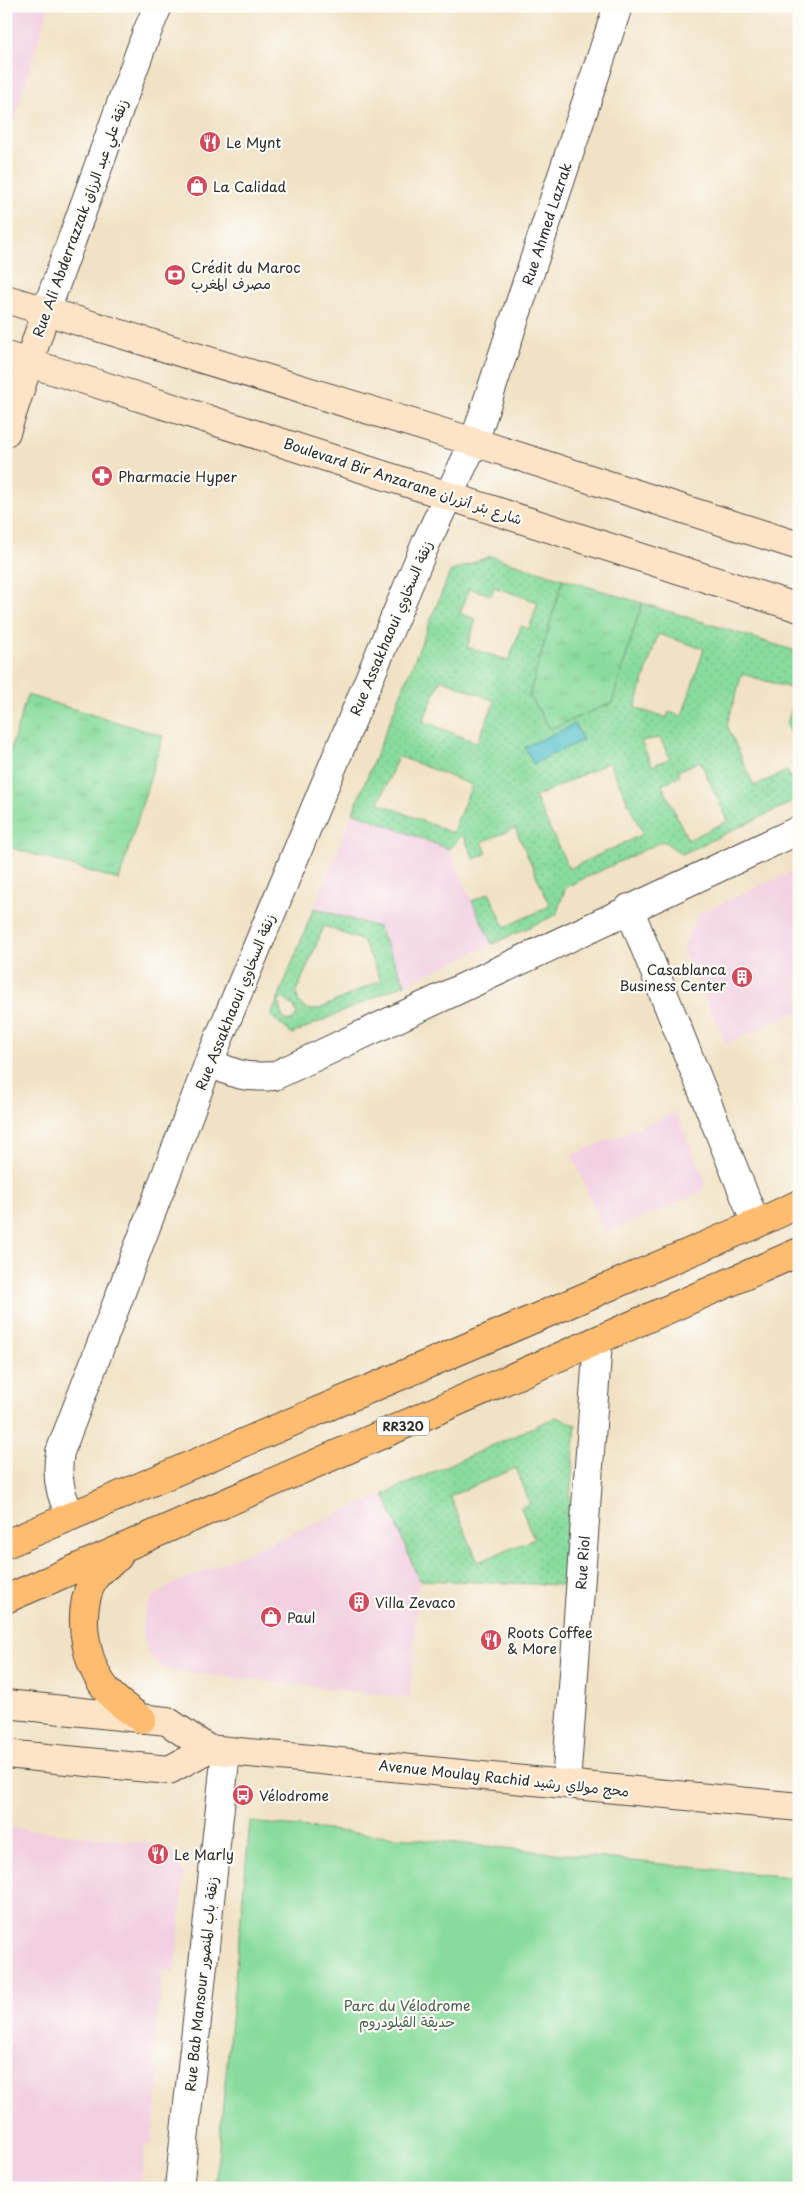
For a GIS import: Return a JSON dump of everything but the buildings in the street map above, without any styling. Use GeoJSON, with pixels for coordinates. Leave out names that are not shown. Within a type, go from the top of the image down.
{"type":"FeatureCollection","features":[{"type":"Feature","properties":{"kind":"main road"},"geometry":{"type":"LineString","coordinates":[[6,299],[474,442],[799,546]]}},
{"type":"Feature","properties":{"kind":"main road","name":"Rue Ali Abderrazzak زنقة علي عبد الرزاق"},"geometry":{"type":"LineString","coordinates":[[6,432],[18,359],[46,311]]}},
{"type":"Feature","properties":{"kind":"main road","name":"Boulevard Bir Anzarane شارع بئر أنزران"},"geometry":{"type":"LineString","coordinates":[[18,359],[799,608]]}},
{"type":"Feature","properties":{"kind":"main road"},"geometry":{"type":"LineString","coordinates":[[6,1544],[799,1204]]}},
{"type":"Feature","properties":{"kind":"main road","name":"RR320"},"geometry":{"type":"LineString","coordinates":[[6,1599],[799,1252]]}},
{"type":"Feature","properties":{"kind":"main road"},"geometry":{"type":"LineString","coordinates":[[139,1541],[98,1574],[91,1584],[84,1622],[85,1637],[91,1661],[103,1684],[112,1696],[142,1719]]}},
{"type":"Feature","properties":{"kind":"main road","name":"Avenue Moulay Rachid محج مولاي رشيد"},"geometry":{"type":"LineString","coordinates":[[6,1704],[167,1721],[217,1750],[799,1807]]}},
{"type":"Feature","properties":{"kind":"main road"},"geometry":{"type":"LineString","coordinates":[[6,1754],[169,1770],[217,1750]]}},
{"type":"Feature","properties":{"kind":"street","name":"Rue Ali Abderrazzak زنقة علي عبد الرزاق"},"geometry":{"type":"LineString","coordinates":[[46,311],[158,6]]}},
{"type":"Feature","properties":{"kind":"street","name":"Rue Ahmed Lazrak"},"geometry":{"type":"LineString","coordinates":[[449,496],[474,442],[618,6]]}},
{"type":"Feature","properties":{"kind":"street","name":"Rue Assakhaoui زنقة السخاوي"},"geometry":{"type":"LineString","coordinates":[[72,1516],[65,1502],[59,1481],[60,1452],[209,1062],[422,552],[449,496]]}},
{"type":"Feature","properties":{"kind":"street"},"geometry":{"type":"LineString","coordinates":[[209,1062],[230,1072],[251,1078],[274,1076],[629,908],[799,830]]}},
{"type":"Feature","properties":{"kind":"street"},"geometry":{"type":"LineString","coordinates":[[629,908],[756,1224]]}},
{"type":"Feature","properties":{"kind":"street","name":"Rue Riol"},"geometry":{"type":"LineString","coordinates":[[566,1784],[598,1340]]}},
{"type":"Feature","properties":{"kind":"street","name":"Rue Bab Mansour زنقة باب المنصور"},"geometry":{"type":"LineString","coordinates":[[179,2188],[217,1750]]}},
{"type":"Feature","properties":{"kind":"shaded area"},"geometry":{"type":"Polygon","coordinates":[[[6,6],[49,6],[8,140],[6,139],[6,6]]]}},
{"type":"Feature","properties":{"kind":"shaded area"},"geometry":{"type":"Polygon","coordinates":[[[353,812],[449,849],[492,944],[405,984],[378,927],[314,908],[353,812]]]}},
{"type":"Feature","properties":{"kind":"shaded area"},"geometry":{"type":"Polygon","coordinates":[[[799,868],[799,1011],[726,1044],[683,950],[698,914],[799,868]]]}},
{"type":"Feature","properties":{"kind":"shaded area"},"geometry":{"type":"Polygon","coordinates":[[[676,1112],[706,1182],[700,1193],[605,1233],[572,1155],[676,1112]]]}},
{"type":"Feature","properties":{"kind":"shaded area"},"geometry":{"type":"Polygon","coordinates":[[[384,1494],[419,1580],[410,1698],[174,1671],[160,1666],[150,1656],[142,1628],[145,1611],[152,1598],[169,1586],[384,1494]]]}},
{"type":"Feature","properties":{"kind":"shaded area"},"geometry":{"type":"Polygon","coordinates":[[[6,1827],[161,1845],[171,1851],[184,1875],[175,1971],[162,1970],[153,2068],[160,2069],[152,2144],[145,2144],[141,2188],[6,2188],[6,1827]]]}},
{"type":"Feature","properties":{"kind":"green space"},"geometry":{"type":"Polygon","coordinates":[[[490,556],[563,579],[529,695],[550,729],[612,703],[642,603],[799,652],[799,752],[787,725],[797,690],[742,674],[727,725],[754,786],[787,771],[790,778],[799,775],[799,799],[682,854],[663,841],[566,887],[556,915],[492,944],[472,901],[489,893],[505,927],[550,906],[515,828],[482,842],[487,853],[474,859],[463,835],[449,849],[353,812],[450,572],[490,556]],[[494,587],[491,595],[469,588],[460,614],[476,619],[467,647],[509,661],[521,626],[529,629],[538,602],[494,587]],[[658,634],[635,708],[666,718],[669,712],[682,716],[704,649],[658,634]],[[441,679],[423,721],[477,743],[495,701],[441,679]],[[660,738],[641,741],[652,766],[670,758],[660,738]],[[398,756],[379,803],[452,833],[472,785],[398,756]],[[700,761],[678,771],[680,776],[662,785],[688,840],[728,821],[700,761]],[[609,762],[535,797],[569,869],[643,834],[609,762]]]}},
{"type":"Feature","properties":{"kind":"green space"},"geometry":{"type":"Polygon","coordinates":[[[563,579],[642,603],[612,703],[550,729],[529,695],[563,579]]]}},
{"type":"Feature","properties":{"kind":"green space"},"geometry":{"type":"Polygon","coordinates":[[[27,695],[163,736],[119,880],[6,846],[6,765],[27,695]]]}},
{"type":"Feature","properties":{"kind":"green space"},"geometry":{"type":"Polygon","coordinates":[[[314,908],[378,927],[405,984],[292,1034],[271,1016],[314,908]],[[324,926],[297,991],[300,1004],[311,1010],[321,1008],[381,980],[363,941],[324,926]],[[282,998],[279,1002],[282,1017],[287,1021],[293,1020],[297,1014],[294,1006],[282,998]]]}},
{"type":"Feature","properties":{"kind":"green space"},"geometry":{"type":"Polygon","coordinates":[[[556,1417],[576,1425],[563,1585],[419,1580],[384,1494],[556,1417]],[[516,1468],[450,1496],[478,1562],[534,1539],[521,1508],[530,1503],[516,1468]]]}},
{"type":"Feature","properties":{"kind":"green space","name":"Parc du Vélodrome حديقة الڤيلودروم"},"geometry":{"type":"Polygon","coordinates":[[[250,1822],[799,1878],[799,2188],[215,2188],[250,1822]]]}},
{"type":"Feature","properties":{"kind":"water"},"geometry":{"type":"Polygon","coordinates":[[[575,724],[583,740],[533,764],[525,747],[575,724]]]}},
{"type":"Feature","properties":{"kind":"place","name":"Le Mynt"},"geometry":{"type":"Point","coordinates":[210,142]}},
{"type":"Feature","properties":{"kind":"place","name":"La Calidad"},"geometry":{"type":"Point","coordinates":[197,186]}},
{"type":"Feature","properties":{"kind":"place","name":"Crédit du Maroc مصرف المغرب"},"geometry":{"type":"Point","coordinates":[175,275]}},
{"type":"Feature","properties":{"kind":"place","name":"Pharmacie Hyper"},"geometry":{"type":"Point","coordinates":[102,476]}},
{"type":"Feature","properties":{"kind":"place","name":"Casablanca Business Center"},"geometry":{"type":"Point","coordinates":[742,977]}},
{"type":"Feature","properties":{"kind":"place","name":"Villa Zevaco"},"geometry":{"type":"Point","coordinates":[359,1602]}},
{"type":"Feature","properties":{"kind":"place","name":"Paul"},"geometry":{"type":"Point","coordinates":[271,1617]}},
{"type":"Feature","properties":{"kind":"place","name":"Roots Coffee & More"},"geometry":{"type":"Point","coordinates":[491,1640]}},
{"type":"Feature","properties":{"kind":"place","name":"Vélodrome"},"geometry":{"type":"Point","coordinates":[243,1795]}},
{"type":"Feature","properties":{"kind":"place","name":"Le Marly"},"geometry":{"type":"Point","coordinates":[158,1854]}}]}
